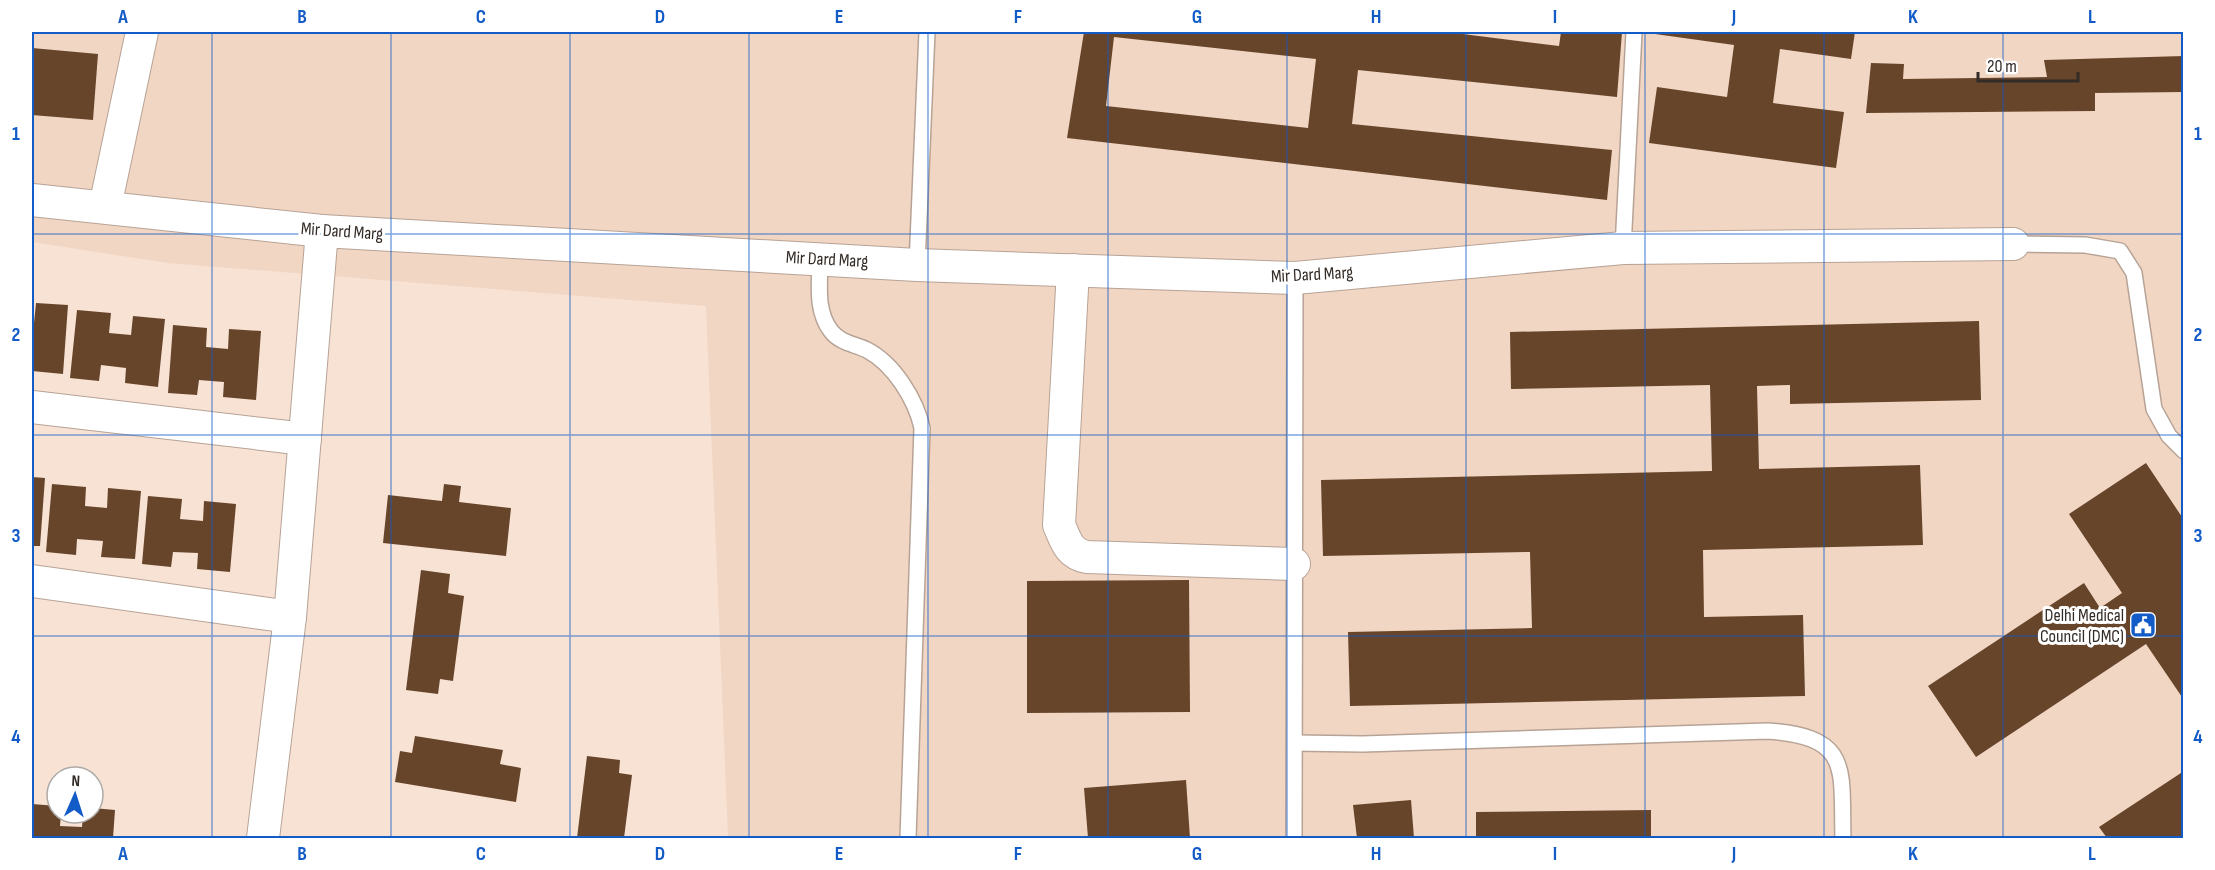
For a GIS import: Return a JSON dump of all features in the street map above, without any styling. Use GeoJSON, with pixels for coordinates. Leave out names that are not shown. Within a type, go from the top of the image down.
{"type":"FeatureCollection","features":[{"type":"Feature","properties":{"kind":"street"},"geometry":{"type":"LineString","coordinates":[[105,207],[142,32]]}},
{"type":"Feature","properties":{"kind":"street","name":"Mir Dard Marg"},"geometry":{"type":"LineString","coordinates":[[32,200],[322,231],[917,265],[1295,278],[1623,248],[2013,244]]}},
{"type":"Feature","properties":{"kind":"street"},"geometry":{"type":"LineString","coordinates":[[263,838],[290,617],[322,231]]}},
{"type":"Feature","properties":{"kind":"street"},"geometry":{"type":"LineString","coordinates":[[1073,270],[1059,525],[1068,548],[1076,555],[1087,557],[1294,564]]}},
{"type":"Feature","properties":{"kind":"street"},"geometry":{"type":"LineString","coordinates":[[32,407],[305,439]]}},
{"type":"Feature","properties":{"kind":"street"},"geometry":{"type":"LineString","coordinates":[[32,581],[290,617]]}},
{"type":"Feature","properties":{"kind":"lane"},"geometry":{"type":"LineString","coordinates":[[917,265],[927,32]]}},
{"type":"Feature","properties":{"kind":"lane"},"geometry":{"type":"LineString","coordinates":[[1623,248],[1634,32]]}},
{"type":"Feature","properties":{"kind":"lane"},"geometry":{"type":"LineString","coordinates":[[2013,244],[2085,245],[2120,250],[2134,273],[2154,409],[2169,436],[2184,451]]}},
{"type":"Feature","properties":{"kind":"lane"},"geometry":{"type":"LineString","coordinates":[[820,259],[819,303],[832,333],[845,342],[869,351],[898,377],[918,407],[922,428],[908,838]]}},
{"type":"Feature","properties":{"kind":"lane"},"geometry":{"type":"LineString","coordinates":[[1294,838],[1295,278]]}},
{"type":"Feature","properties":{"kind":"lane"},"geometry":{"type":"LineString","coordinates":[[1295,743],[1363,744],[1768,730],[1788,732],[1813,737],[1832,752],[1841,770],[1843,838]]}},
{"type":"Feature","properties":{"kind":"shaded area"},"geometry":{"type":"Polygon","coordinates":[[[32,32],[2183,32],[2183,838],[728,837],[706,306],[168,263],[32,242],[32,32]]]}},
{"type":"Feature","properties":{"kind":"building"},"geometry":{"type":"Polygon","coordinates":[[[1084,32],[1447,32],[1559,46],[1561,32],[1622,32],[1617,97],[1358,70],[1352,124],[1612,150],[1607,200],[1067,138],[1084,32]],[[1114,37],[1106,106],[1308,128],[1316,59],[1114,37]]]}},
{"type":"Feature","properties":{"kind":"building"},"geometry":{"type":"Polygon","coordinates":[[[1656,32],[1855,32],[1851,59],[1780,49],[1773,103],[1844,112],[1836,168],[1649,143],[1657,87],[1727,97],[1734,45],[1655,34],[1656,32]]]}},
{"type":"Feature","properties":{"kind":"building"},"geometry":{"type":"Polygon","coordinates":[[[32,48],[98,54],[93,120],[32,115],[32,48]]]}},
{"type":"Feature","properties":{"kind":"building"},"geometry":{"type":"Polygon","coordinates":[[[2184,56],[2184,92],[2095,93],[2095,111],[1866,113],[1871,63],[1904,64],[1903,79],[2047,77],[2044,60],[2184,56]]]}},
{"type":"Feature","properties":{"kind":"building"},"geometry":{"type":"Polygon","coordinates":[[[36,303],[68,305],[63,374],[32,371],[32,322],[34,323],[36,303]]]}},
{"type":"Feature","properties":{"kind":"building"},"geometry":{"type":"Polygon","coordinates":[[[77,310],[111,313],[109,333],[131,335],[133,316],[165,319],[158,387],[125,383],[126,368],[101,365],[99,381],[70,378],[77,310]]]}},
{"type":"Feature","properties":{"kind":"building"},"geometry":{"type":"Polygon","coordinates":[[[1979,321],[1981,400],[1790,404],[1790,385],[1757,386],[1759,469],[1920,465],[1923,545],[1703,550],[1704,617],[1803,615],[1805,696],[1350,706],[1348,632],[1532,628],[1530,552],[1323,556],[1321,480],[1712,471],[1710,385],[1511,389],[1510,332],[1979,321]]]}},
{"type":"Feature","properties":{"kind":"building"},"geometry":{"type":"Polygon","coordinates":[[[173,325],[207,328],[206,347],[228,349],[229,329],[261,331],[256,400],[223,397],[224,382],[199,380],[197,395],[168,393],[173,325]]]}},
{"type":"Feature","properties":{"kind":"building"},"geometry":{"type":"Polygon","coordinates":[[[2146,463],[2184,520],[2184,700],[2146,644],[1976,757],[1928,686],[2084,583],[2100,608],[2122,593],[2069,514],[2146,463]]]}},
{"type":"Feature","properties":{"kind":"building"},"geometry":{"type":"Polygon","coordinates":[[[32,477],[45,478],[40,546],[32,546],[32,477]]]}},
{"type":"Feature","properties":{"kind":"building"},"geometry":{"type":"Polygon","coordinates":[[[52,484],[86,487],[85,506],[107,508],[108,488],[141,491],[135,559],[101,557],[103,541],[77,539],[76,555],[46,552],[52,484]]]}},
{"type":"Feature","properties":{"kind":"building"},"geometry":{"type":"Polygon","coordinates":[[[444,484],[461,486],[459,502],[511,508],[506,556],[383,543],[388,495],[442,501],[444,484]]]}},
{"type":"Feature","properties":{"kind":"building"},"geometry":{"type":"Polygon","coordinates":[[[148,496],[182,499],[180,519],[203,521],[204,501],[236,504],[230,572],[197,569],[198,553],[173,552],[171,567],[142,564],[148,496]]]}},
{"type":"Feature","properties":{"kind":"building"},"geometry":{"type":"Polygon","coordinates":[[[421,570],[450,574],[448,593],[464,596],[453,681],[440,679],[438,694],[406,690],[421,570]]]}},
{"type":"Feature","properties":{"kind":"building"},"geometry":{"type":"Polygon","coordinates":[[[1189,580],[1190,712],[1027,713],[1027,581],[1189,580]]]}},
{"type":"Feature","properties":{"kind":"building"},"geometry":{"type":"Polygon","coordinates":[[[415,736],[503,750],[500,764],[521,768],[516,802],[395,782],[400,751],[412,753],[415,736]]]}},
{"type":"Feature","properties":{"kind":"building"},"geometry":{"type":"Polygon","coordinates":[[[587,756],[620,760],[619,773],[632,775],[624,838],[577,838],[587,756]]]}},
{"type":"Feature","properties":{"kind":"building"},"geometry":{"type":"Polygon","coordinates":[[[2184,771],[2184,838],[2107,838],[2099,827],[2184,771]]]}},
{"type":"Feature","properties":{"kind":"building"},"geometry":{"type":"Polygon","coordinates":[[[1186,780],[1190,838],[1088,838],[1084,788],[1186,780]]]}},
{"type":"Feature","properties":{"kind":"building"},"geometry":{"type":"Polygon","coordinates":[[[1411,800],[1414,838],[1357,838],[1353,805],[1411,800]]]}},
{"type":"Feature","properties":{"kind":"building"},"geometry":{"type":"Polygon","coordinates":[[[32,804],[45,805],[45,825],[82,827],[82,825],[105,825],[105,809],[115,810],[113,838],[32,838],[32,804]]]}},
{"type":"Feature","properties":{"kind":"building"},"geometry":{"type":"Polygon","coordinates":[[[1651,810],[1651,838],[1476,838],[1476,812],[1651,810]]]}},
{"type":"Feature","properties":{"kind":"place","name":"Delhi Medical Council (DMC)"},"geometry":{"type":"Point","coordinates":[2143,625]}}]}
